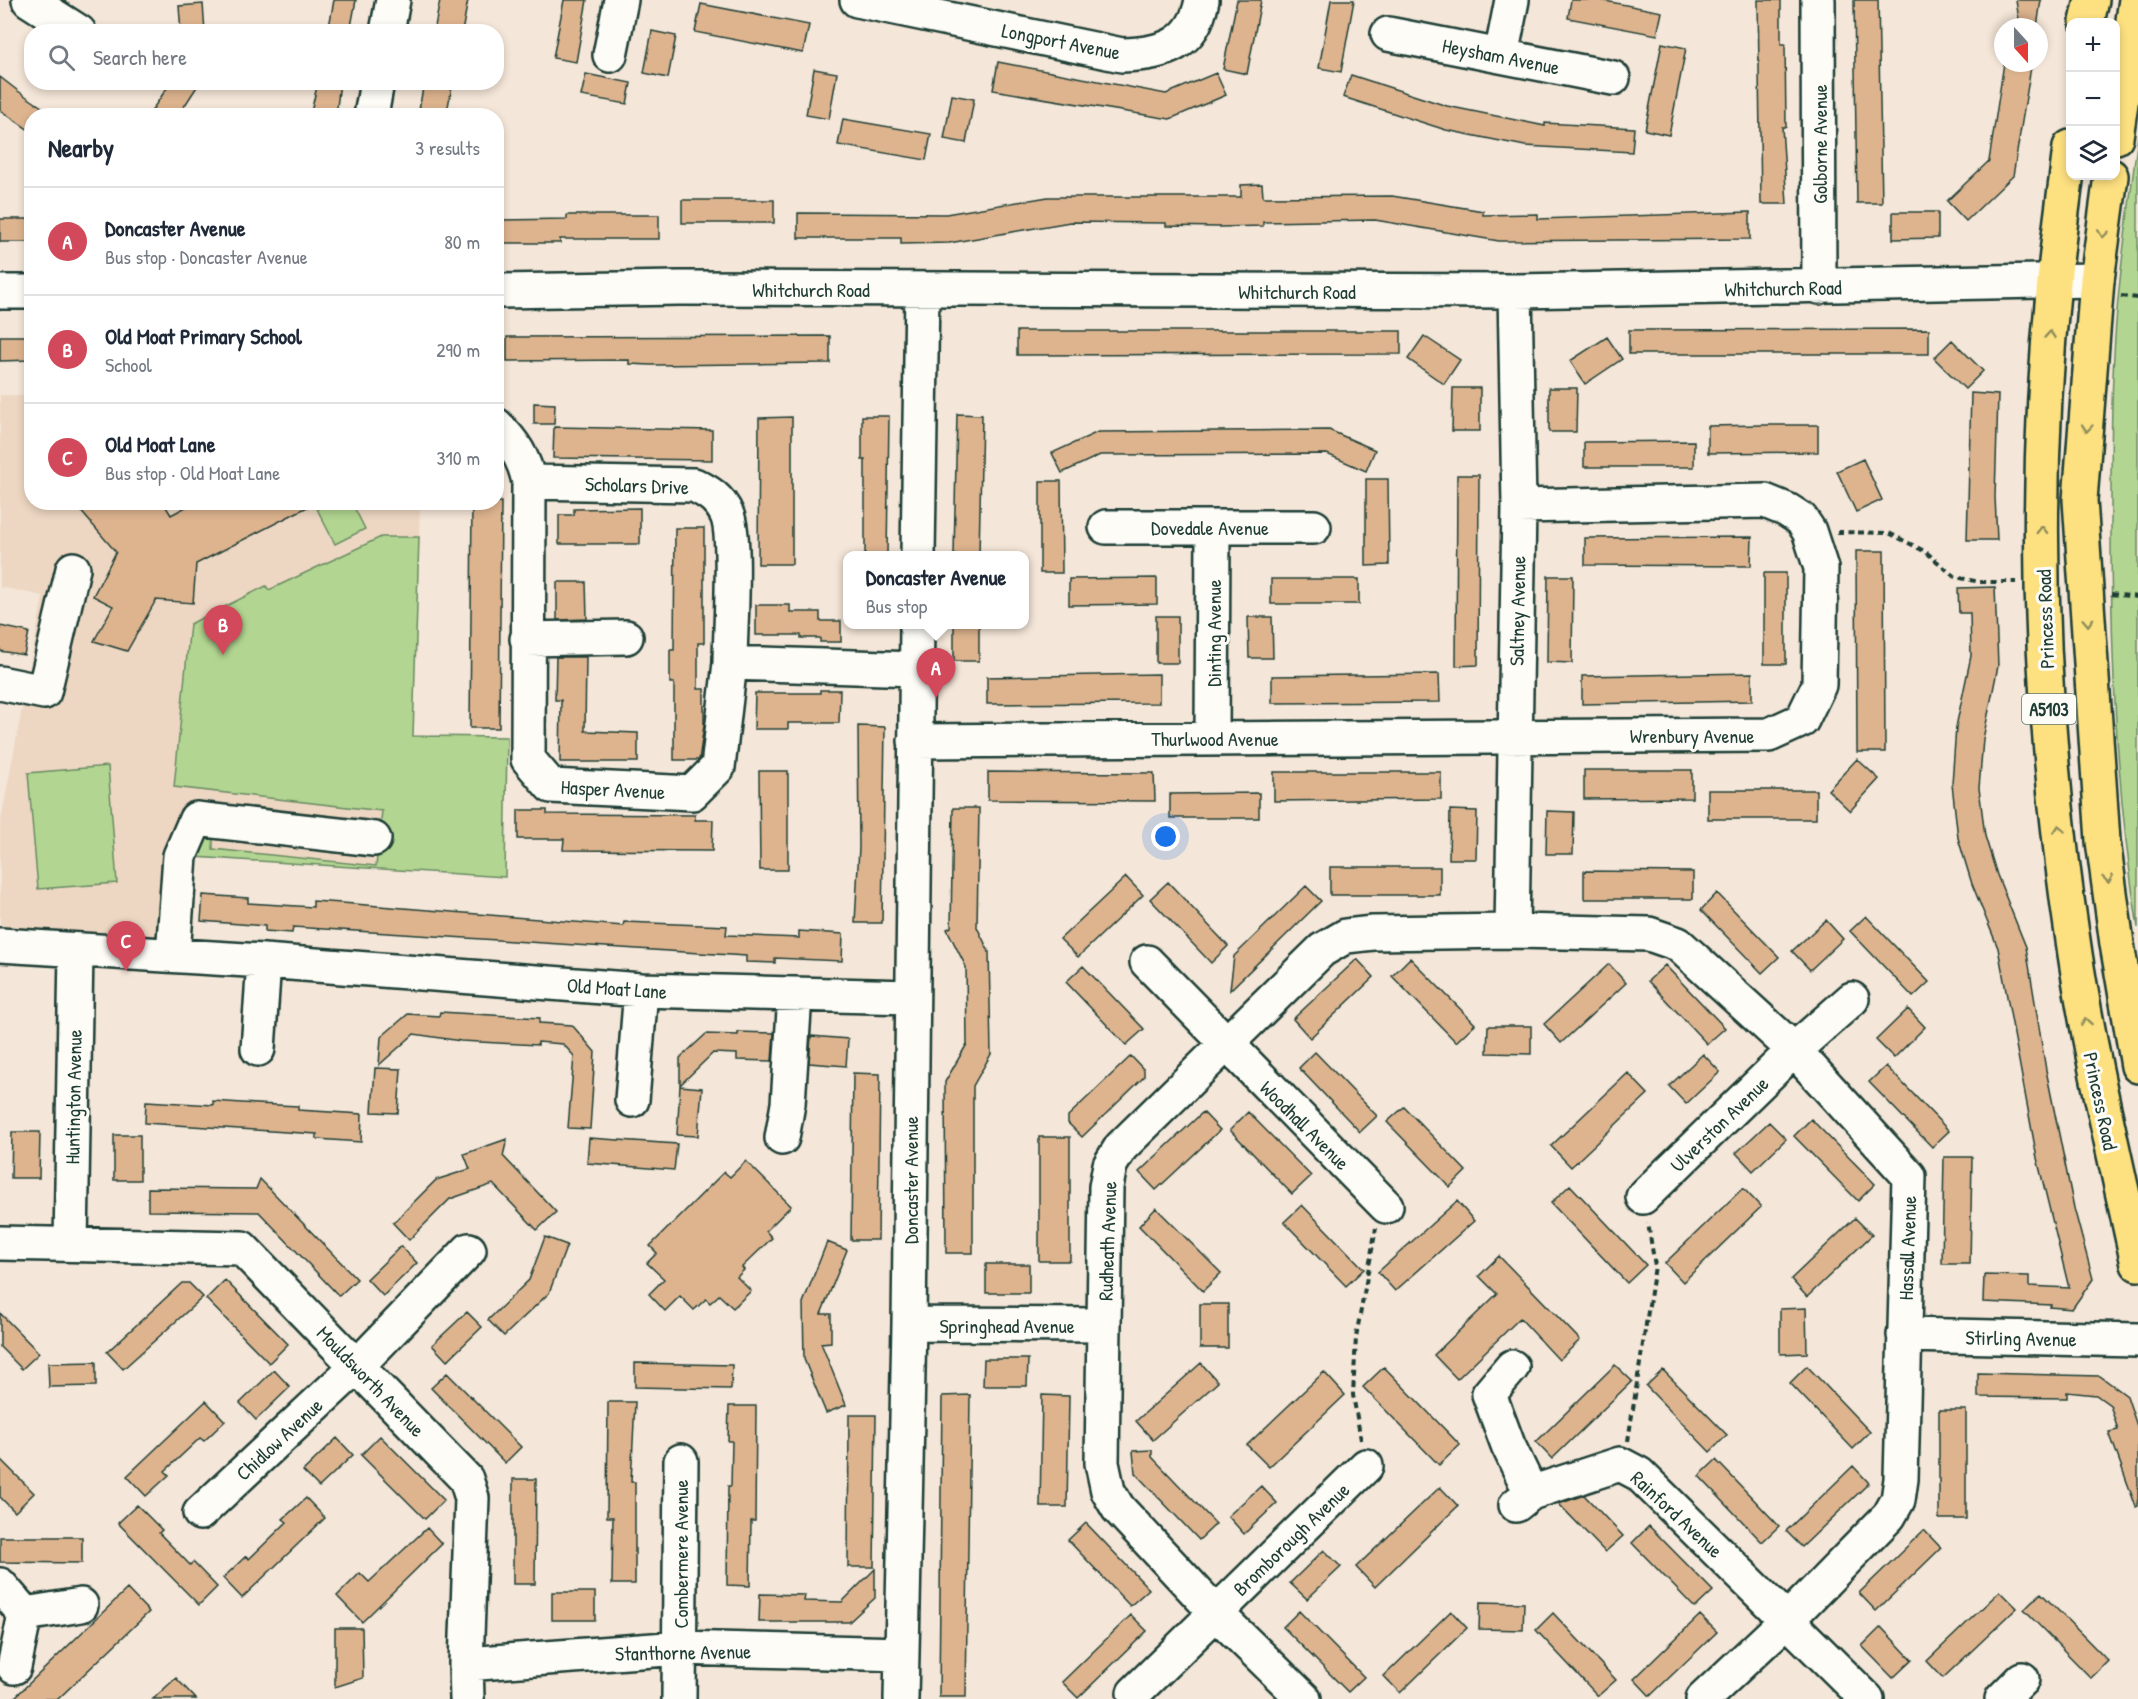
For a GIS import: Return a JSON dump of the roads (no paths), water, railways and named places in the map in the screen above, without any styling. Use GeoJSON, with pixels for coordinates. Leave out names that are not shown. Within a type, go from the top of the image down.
{"type":"FeatureCollection","features":[{"type":"Feature","properties":{"kind":"highway"},"geometry":{"type":"LineString","coordinates":[[2088,18],[2092,0]]}},
{"type":"Feature","properties":{"kind":"highway"},"geometry":{"type":"LineString","coordinates":[[2117,126],[2136,0]]}},
{"type":"Feature","properties":{"kind":"highway","name":"Princess Road"},"geometry":{"type":"LineString","coordinates":[[2066,180],[2054,283],[2043,465],[2045,663],[2061,847],[2074,952],[2092,1058],[2138,1264]]}},
{"type":"Feature","properties":{"kind":"highway","name":"A5103"},"geometry":{"type":"LineString","coordinates":[[2110,180],[2097,280],[2080,500],[2089,661],[2103,841],[2117,944],[2138,1066]]}},
{"type":"Feature","properties":{"kind":"street"},"geometry":{"type":"LineString","coordinates":[[29,0],[66,24]]}},
{"type":"Feature","properties":{"kind":"street"},"geometry":{"type":"LineString","coordinates":[[388,24],[393,0]]}},
{"type":"Feature","properties":{"kind":"street"},"geometry":{"type":"LineString","coordinates":[[610,55],[621,0]]}},
{"type":"Feature","properties":{"kind":"street","name":"Longport Avenue"},"geometry":{"type":"LineString","coordinates":[[857,0],[1122,55],[1150,54],[1166,50],[1186,37],[1200,11],[1202,0]]}},
{"type":"Feature","properties":{"kind":"street"},"geometry":{"type":"LineString","coordinates":[[1501,56],[1512,0]]}},
{"type":"Feature","properties":{"kind":"street","name":"Golborne Avenue"},"geometry":{"type":"LineString","coordinates":[[1818,0],[1819,287]]}},
{"type":"Feature","properties":{"kind":"street","name":"Heysham Avenue"},"geometry":{"type":"LineString","coordinates":[[1388,34],[1613,78]]}},
{"type":"Feature","properties":{"kind":"street"},"geometry":{"type":"LineString","coordinates":[[372,108],[376,90]]}},
{"type":"Feature","properties":{"kind":"street","name":"Whitchurch Road"},"geometry":{"type":"LineString","coordinates":[[504,291],[679,288],[1515,291],[2054,283],[2097,280]]}},
{"type":"Feature","properties":{"kind":"street"},"geometry":{"type":"LineString","coordinates":[[918,551],[922,290]]}},
{"type":"Feature","properties":{"kind":"street","name":"Saltney Avenue"},"geometry":{"type":"LineString","coordinates":[[1512,931],[1519,506],[1515,291]]}},
{"type":"Feature","properties":{"kind":"street"},"geometry":{"type":"LineString","coordinates":[[0,292],[24,292]]}},
{"type":"Feature","properties":{"kind":"street","name":"Hasper Avenue"},"geometry":{"type":"LineString","coordinates":[[504,433],[525,462],[529,482],[528,759],[550,786],[692,793],[718,767],[730,663]]}},
{"type":"Feature","properties":{"kind":"street","name":"Scholars Drive"},"geometry":{"type":"LineString","coordinates":[[529,482],[694,485],[711,493],[728,517],[731,540],[730,663]]}},
{"type":"Feature","properties":{"kind":"street","name":"Wrenbury Avenue"},"geometry":{"type":"LineString","coordinates":[[1515,736],[1769,735],[1802,720],[1819,685],[1821,567],[1809,531],[1801,519],[1787,510],[1765,501],[1519,506]]}},
{"type":"Feature","properties":{"kind":"street","name":"Dovedale Avenue"},"geometry":{"type":"LineString","coordinates":[[1106,527],[1314,527]]}},
{"type":"Feature","properties":{"kind":"street","name":"Dinting Avenue"},"geometry":{"type":"LineString","coordinates":[[1212,738],[1213,527]]}},
{"type":"Feature","properties":{"kind":"street"},"geometry":{"type":"LineString","coordinates":[[2,692],[44,692],[73,569]]}},
{"type":"Feature","properties":{"kind":"street","name":"Doncaster Avenue"},"geometry":{"type":"LineString","coordinates":[[901,1699],[909,1324],[917,629]]}},
{"type":"Feature","properties":{"kind":"street"},"geometry":{"type":"LineString","coordinates":[[527,639],[626,637]]}},
{"type":"Feature","properties":{"kind":"street"},"geometry":{"type":"LineString","coordinates":[[730,663],[916,669]]}},
{"type":"Feature","properties":{"kind":"street","name":"Thurlwood Avenue"},"geometry":{"type":"LineString","coordinates":[[915,741],[1515,736]]}},
{"type":"Feature","properties":{"kind":"street"},"geometry":{"type":"LineString","coordinates":[[173,955],[180,856],[196,819],[374,839]]}},
{"type":"Feature","properties":{"kind":"street","name":"Rudheath Avenue"},"geometry":{"type":"LineString","coordinates":[[1304,1699],[1216,1613],[1119,1508],[1108,1491],[1102,1463],[1106,1187],[1110,1165],[1121,1147],[1224,1044],[1322,950],[1346,936],[1373,933],[1512,931]]}},
{"type":"Feature","properties":{"kind":"street","name":"Hassall Avenue"},"geometry":{"type":"LineString","coordinates":[[1512,931],[1649,934],[1678,944],[1794,1050],[1909,1176],[1901,1479],[1898,1500],[1889,1515],[1788,1619],[1703,1699]]}},
{"type":"Feature","properties":{"kind":"street","name":"Old Moat Lane"},"geometry":{"type":"LineString","coordinates":[[0,945],[264,961],[641,990],[911,997]]}},
{"type":"Feature","properties":{"kind":"street","name":"Huntington Avenue"},"geometry":{"type":"LineString","coordinates":[[70,1244],[76,950]]}},
{"type":"Feature","properties":{"kind":"street"},"geometry":{"type":"LineString","coordinates":[[258,1049],[264,961]]}},
{"type":"Feature","properties":{"kind":"street","name":"Woodhall Avenue"},"geometry":{"type":"LineString","coordinates":[[1147,962],[1224,1044],[1386,1206]]}},
{"type":"Feature","properties":{"kind":"street"},"geometry":{"type":"LineString","coordinates":[[632,1100],[641,990]]}},
{"type":"Feature","properties":{"kind":"street"},"geometry":{"type":"LineString","coordinates":[[782,1138],[788,1104],[795,995]]}},
{"type":"Feature","properties":{"kind":"street","name":"Ulverston Avenue"},"geometry":{"type":"LineString","coordinates":[[1643,1197],[1794,1050],[1852,999]]}},
{"type":"Feature","properties":{"kind":"street","name":"Mouldsworth Avenue"},"geometry":{"type":"LineString","coordinates":[[0,1243],[242,1248],[466,1479],[472,1498],[465,1664],[467,1699]]}},
{"type":"Feature","properties":{"kind":"street","name":"Chidlow Avenue"},"geometry":{"type":"LineString","coordinates":[[200,1513],[357,1366],[469,1250]]}},
{"type":"Feature","properties":{"kind":"street","name":"Springhead Avenue"},"geometry":{"type":"LineString","coordinates":[[909,1324],[1104,1325]]}},
{"type":"Feature","properties":{"kind":"street","name":"Stirling Avenue"},"geometry":{"type":"LineString","coordinates":[[1904,1335],[2138,1340]]}},
{"type":"Feature","properties":{"kind":"street","name":"Rainford Avenue"},"geometry":{"type":"LineString","coordinates":[[1512,1367],[1489,1394],[1508,1445],[1524,1499],[1620,1464],[1639,1473],[1867,1699]]}},
{"type":"Feature","properties":{"kind":"street","name":"Combermere Avenue"},"geometry":{"type":"LineString","coordinates":[[679,1699],[681,1461]]}},
{"type":"Feature","properties":{"kind":"street","name":"Bromborough Avenue"},"geometry":{"type":"LineString","coordinates":[[1134,1693],[1366,1466]]}},
{"type":"Feature","properties":{"kind":"street"},"geometry":{"type":"LineString","coordinates":[[0,1585],[25,1614]]}},
{"type":"Feature","properties":{"kind":"street"},"geometry":{"type":"LineString","coordinates":[[25,1614],[81,1605]]}},
{"type":"Feature","properties":{"kind":"street"},"geometry":{"type":"LineString","coordinates":[[14,1668],[25,1614]]}},
{"type":"Feature","properties":{"kind":"street","name":"Stanthorne Avenue"},"geometry":{"type":"LineString","coordinates":[[465,1664],[680,1648],[901,1654]]}},
{"type":"Feature","properties":{"kind":"place","name":"Old Moat Primary School"},"geometry":{"type":"Point","coordinates":[223,655]}},
{"type":"Feature","properties":{"kind":"place","name":"Doncaster Avenue"},"geometry":{"type":"Point","coordinates":[936,698]}},
{"type":"Feature","properties":{"kind":"place","name":"Old Moat Lane"},"geometry":{"type":"Point","coordinates":[126,971]}}]}
